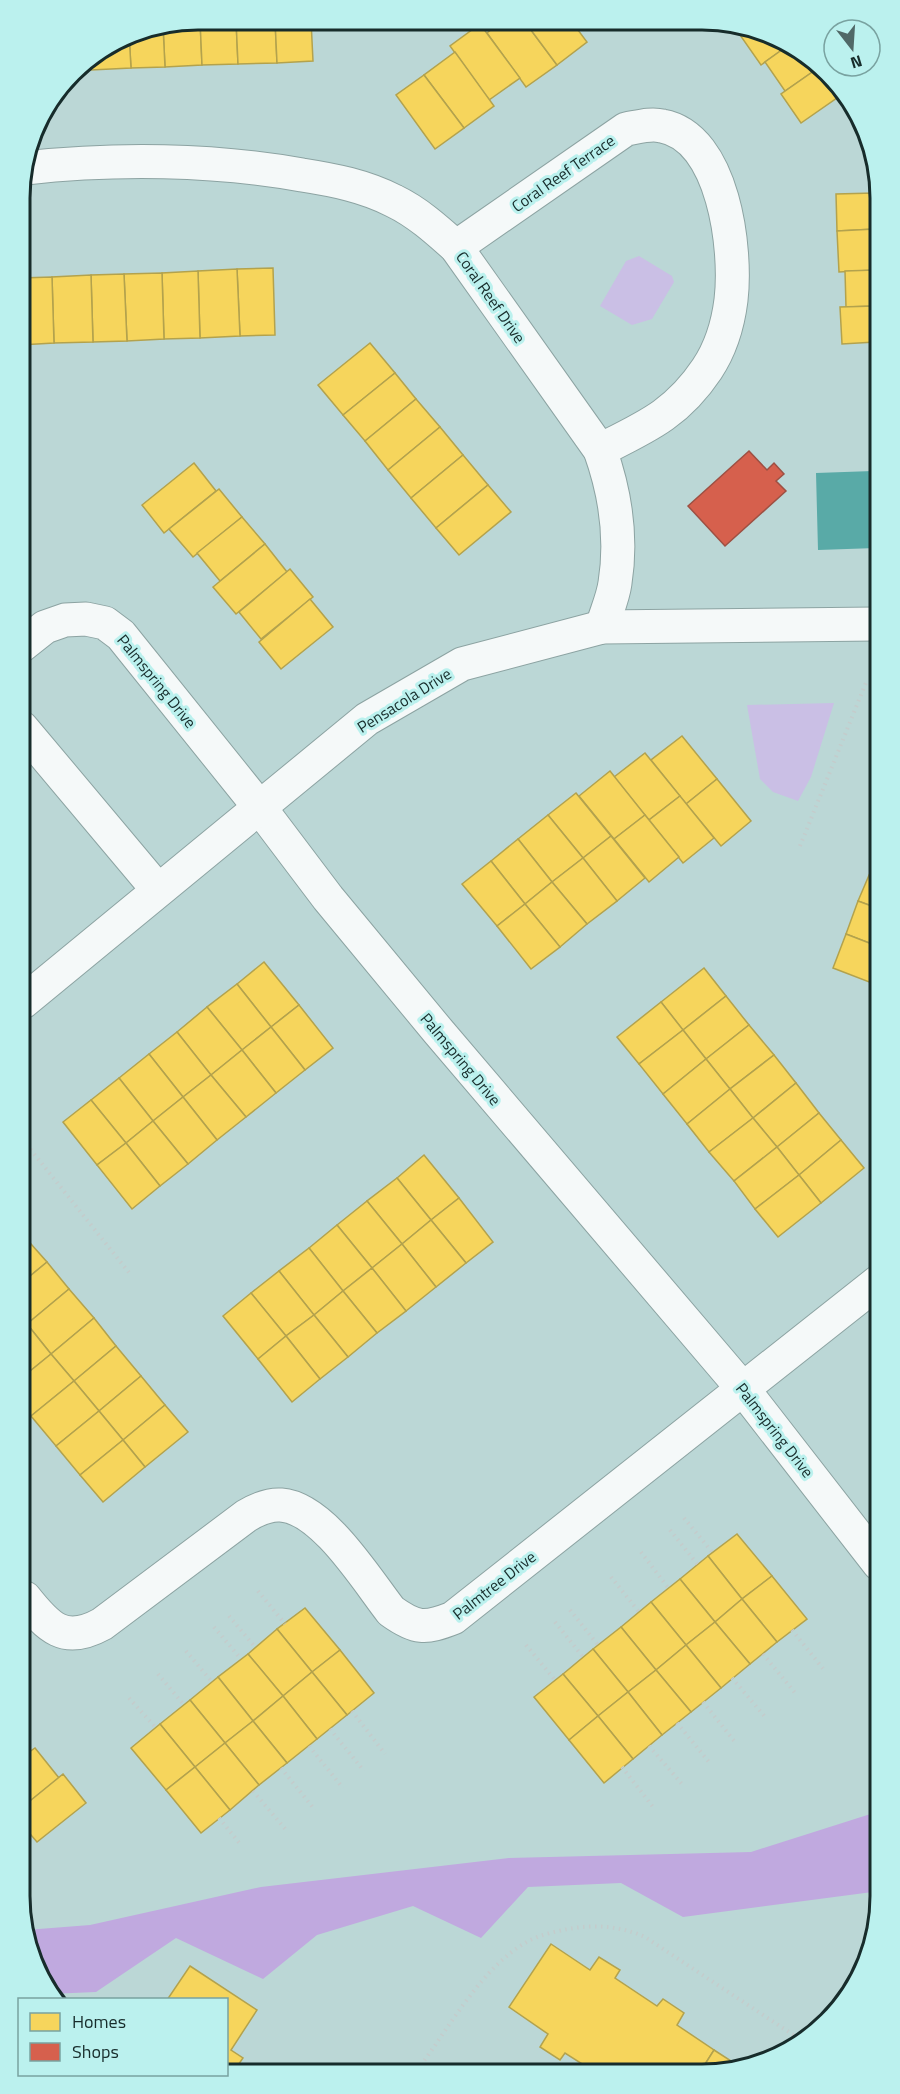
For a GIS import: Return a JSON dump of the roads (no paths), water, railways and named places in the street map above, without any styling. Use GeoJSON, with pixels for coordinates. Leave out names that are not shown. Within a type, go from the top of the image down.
{"type":"FeatureCollection","features":[{"type":"Feature","properties":{"kind":"street","name":"Coral Reef Terrace"},"geometry":{"type":"LineString","coordinates":[[456,247],[626,129],[662,125],[677,130],[691,140],[705,159],[718,184],[728,219],[732,265],[731,299],[724,336],[708,368],[683,400],[658,421],[600,450]]}},
{"type":"Feature","properties":{"kind":"street","name":"Coral Reef Drive"},"geometry":{"type":"LineString","coordinates":[[33,167],[61,164],[184,162],[264,168],[362,187],[396,201],[429,223],[456,247],[600,450],[610,480],[617,543],[615,583],[602,627]]}},
{"type":"Feature","properties":{"kind":"street","name":"Palmspring Drive"},"geometry":{"type":"LineString","coordinates":[[30,639],[45,627],[65,620],[86,619],[105,623],[122,635],[260,808],[328,898],[438,1032],[743,1389],[870,1552]]}},
{"type":"Feature","properties":{"kind":"street","name":"Pensacola Drive"},"geometry":{"type":"LineString","coordinates":[[30,996],[367,719],[462,664],[602,627],[870,624]]}},
{"type":"Feature","properties":{"kind":"street"},"geometry":{"type":"LineString","coordinates":[[30,738],[158,890]]}},
{"type":"Feature","properties":{"kind":"street","name":"Palmtree Drive"},"geometry":{"type":"LineString","coordinates":[[30,1604],[43,1621],[58,1630],[74,1634],[90,1631],[246,1516],[260,1509],[279,1505],[296,1508],[328,1529],[391,1611],[404,1621],[419,1627],[436,1625],[453,1618],[870,1288]]}},
{"type":"Feature","properties":{"kind":"water"},"geometry":{"type":"Polygon","coordinates":[[[870,471],[870,548],[818,550],[816,473],[870,471]]]}}]}
